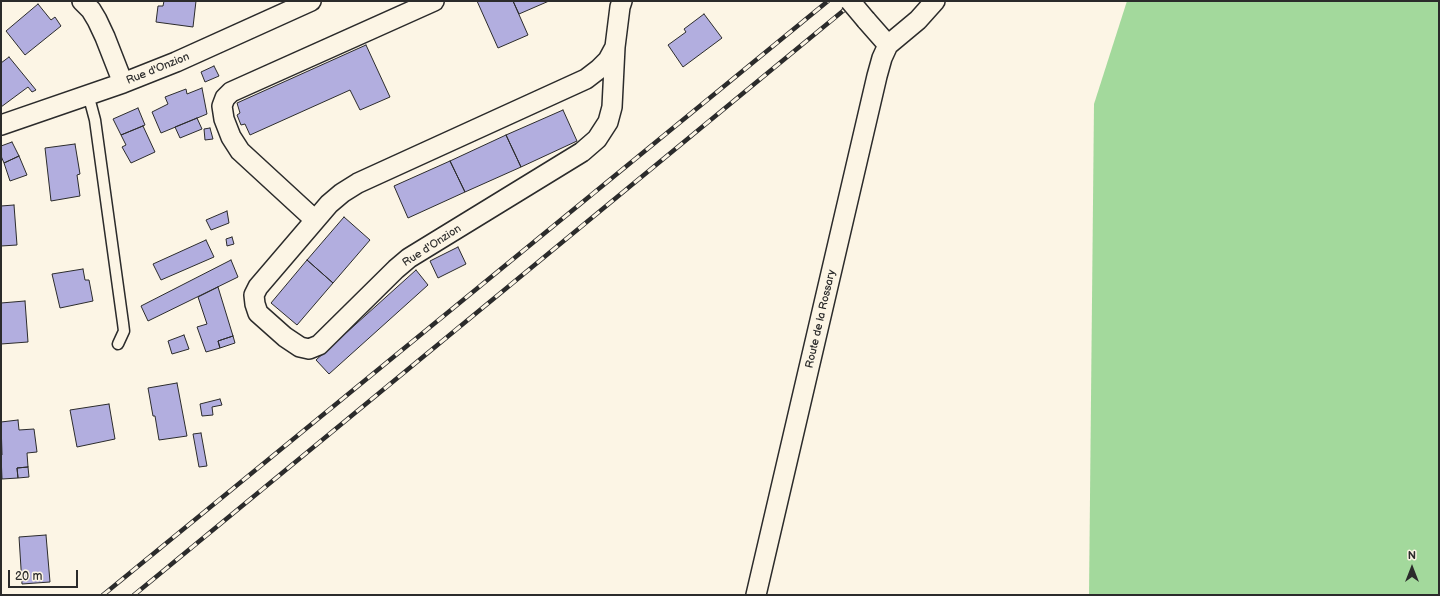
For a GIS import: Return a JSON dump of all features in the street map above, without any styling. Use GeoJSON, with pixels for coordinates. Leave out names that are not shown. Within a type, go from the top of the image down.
{"type":"FeatureCollection","features":[{"type":"Feature","properties":{"kind":"street","name":"Rue d'Onzion"},"geometry":{"type":"LineString","coordinates":[[1,125],[123,84],[176,62],[311,1]]}},
{"type":"Feature","properties":{"kind":"street"},"geometry":{"type":"LineString","coordinates":[[315,220],[240,151],[231,137],[224,119],[222,106],[224,98],[231,92],[434,1]]}},
{"type":"Feature","properties":{"kind":"street","name":"Rue d'Onzion"},"geometry":{"type":"LineString","coordinates":[[615,47],[608,60],[599,70],[586,79],[358,184],[342,193],[328,204],[258,286],[254,295],[258,313],[285,337],[300,347],[309,349],[319,345],[409,258],[582,152],[597,139],[608,122],[612,107],[615,47],[622,1]]}},
{"type":"Feature","properties":{"kind":"street"},"geometry":{"type":"LineString","coordinates":[[850,1],[888,45],[918,20],[935,1]]}},
{"type":"Feature","properties":{"kind":"street"},"geometry":{"type":"LineString","coordinates":[[92,4],[123,84]]}},
{"type":"Feature","properties":{"kind":"street","name":"Route de la Rossary"},"geometry":{"type":"LineString","coordinates":[[756,595],[877,76],[882,58],[888,45]]}},
{"type":"Feature","properties":{"kind":"lane"},"geometry":{"type":"LineString","coordinates":[[87,96],[94,116],[124,331],[118,344]]}},
{"type":"Feature","properties":{"kind":"green space"},"geometry":{"type":"Polygon","coordinates":[[[1127,1],[1439,1],[1439,595],[1089,595],[1094,104],[1127,1]]]}},
{"type":"Feature","properties":{"kind":"building"},"geometry":{"type":"Polygon","coordinates":[[[164,1],[196,1],[193,27],[156,22],[158,6],[163,6],[164,1]]]}},
{"type":"Feature","properties":{"kind":"building"},"geometry":{"type":"Polygon","coordinates":[[[477,1],[513,1],[528,35],[498,48],[477,1]]]}},
{"type":"Feature","properties":{"kind":"building"},"geometry":{"type":"Polygon","coordinates":[[[513,1],[549,1],[519,14],[513,1]]]}},
{"type":"Feature","properties":{"kind":"building"},"geometry":{"type":"Polygon","coordinates":[[[38,4],[51,20],[55,17],[61,26],[25,55],[6,31],[38,4]]]}},
{"type":"Feature","properties":{"kind":"building"},"geometry":{"type":"Polygon","coordinates":[[[704,14],[722,38],[683,67],[668,45],[686,32],[684,29],[704,14]]]}},
{"type":"Feature","properties":{"kind":"building"},"geometry":{"type":"Polygon","coordinates":[[[366,45],[390,97],[360,110],[350,90],[250,135],[245,124],[241,125],[237,115],[240,113],[237,103],[366,45]]]}},
{"type":"Feature","properties":{"kind":"building"},"geometry":{"type":"Polygon","coordinates":[[[9,57],[36,90],[32,92],[28,87],[1,107],[1,63],[9,57]]]}},
{"type":"Feature","properties":{"kind":"building"},"geometry":{"type":"Polygon","coordinates":[[[214,66],[219,76],[205,82],[201,72],[214,66]]]}},
{"type":"Feature","properties":{"kind":"building"},"geometry":{"type":"Polygon","coordinates":[[[202,88],[207,114],[161,133],[152,112],[168,104],[165,97],[186,89],[187,94],[202,88]]]}},
{"type":"Feature","properties":{"kind":"building"},"geometry":{"type":"Polygon","coordinates":[[[138,108],[145,125],[121,135],[113,119],[138,108]]]}},
{"type":"Feature","properties":{"kind":"building"},"geometry":{"type":"Polygon","coordinates":[[[563,110],[577,141],[521,167],[506,135],[563,110]]]}},
{"type":"Feature","properties":{"kind":"building"},"geometry":{"type":"Polygon","coordinates":[[[197,118],[202,129],[180,138],[175,127],[197,118]]]}},
{"type":"Feature","properties":{"kind":"building"},"geometry":{"type":"Polygon","coordinates":[[[143,126],[155,152],[131,163],[122,147],[126,145],[121,135],[143,126]]]}},
{"type":"Feature","properties":{"kind":"building"},"geometry":{"type":"Polygon","coordinates":[[[210,128],[213,139],[205,140],[204,129],[210,128]]]}},
{"type":"Feature","properties":{"kind":"building"},"geometry":{"type":"Polygon","coordinates":[[[506,135],[521,167],[465,192],[450,161],[506,135]]]}},
{"type":"Feature","properties":{"kind":"building"},"geometry":{"type":"Polygon","coordinates":[[[12,142],[19,156],[4,163],[1,156],[1,146],[12,142]]]}},
{"type":"Feature","properties":{"kind":"building"},"geometry":{"type":"Polygon","coordinates":[[[75,144],[80,174],[77,175],[80,196],[51,201],[45,148],[75,144]]]}},
{"type":"Feature","properties":{"kind":"building"},"geometry":{"type":"Polygon","coordinates":[[[19,156],[27,175],[10,181],[4,163],[19,156]]]}},
{"type":"Feature","properties":{"kind":"building"},"geometry":{"type":"Polygon","coordinates":[[[450,161],[465,192],[408,218],[394,186],[450,161]]]}},
{"type":"Feature","properties":{"kind":"building"},"geometry":{"type":"Polygon","coordinates":[[[14,205],[17,245],[1,246],[1,206],[14,205]]]}},
{"type":"Feature","properties":{"kind":"building"},"geometry":{"type":"Polygon","coordinates":[[[227,211],[229,223],[211,230],[206,220],[227,211]]]}},
{"type":"Feature","properties":{"kind":"building"},"geometry":{"type":"Polygon","coordinates":[[[344,217],[370,240],[333,283],[307,260],[344,217]]]}},
{"type":"Feature","properties":{"kind":"building"},"geometry":{"type":"Polygon","coordinates":[[[232,237],[234,244],[227,246],[226,239],[232,237]]]}},
{"type":"Feature","properties":{"kind":"building"},"geometry":{"type":"Polygon","coordinates":[[[206,240],[214,257],[161,280],[153,264],[206,240]]]}},
{"type":"Feature","properties":{"kind":"building"},"geometry":{"type":"Polygon","coordinates":[[[458,247],[466,264],[438,278],[430,261],[458,247]]]}},
{"type":"Feature","properties":{"kind":"building"},"geometry":{"type":"Polygon","coordinates":[[[231,260],[238,277],[148,321],[141,306],[231,260]]]}},
{"type":"Feature","properties":{"kind":"building"},"geometry":{"type":"Polygon","coordinates":[[[307,260],[333,283],[297,325],[271,303],[307,260]]]}},
{"type":"Feature","properties":{"kind":"building"},"geometry":{"type":"Polygon","coordinates":[[[83,269],[85,280],[89,280],[93,301],[60,308],[52,274],[83,269]]]}},
{"type":"Feature","properties":{"kind":"building"},"geometry":{"type":"Polygon","coordinates":[[[416,270],[428,285],[329,374],[316,360],[416,270]]]}},
{"type":"Feature","properties":{"kind":"building"},"geometry":{"type":"Polygon","coordinates":[[[218,287],[233,336],[218,341],[220,348],[206,352],[197,327],[207,324],[198,297],[218,287]]]}},
{"type":"Feature","properties":{"kind":"building"},"geometry":{"type":"Polygon","coordinates":[[[25,301],[28,342],[1,344],[1,303],[25,301]]]}},
{"type":"Feature","properties":{"kind":"building"},"geometry":{"type":"Polygon","coordinates":[[[184,335],[189,349],[172,354],[168,341],[184,335]]]}},
{"type":"Feature","properties":{"kind":"building"},"geometry":{"type":"Polygon","coordinates":[[[233,336],[235,343],[220,348],[218,341],[233,336]]]}},
{"type":"Feature","properties":{"kind":"building"},"geometry":{"type":"Polygon","coordinates":[[[177,383],[187,436],[159,440],[148,388],[177,383]]]}},
{"type":"Feature","properties":{"kind":"building"},"geometry":{"type":"Polygon","coordinates":[[[220,399],[222,405],[212,407],[213,415],[202,416],[200,404],[220,399]]]}},
{"type":"Feature","properties":{"kind":"building"},"geometry":{"type":"Polygon","coordinates":[[[109,404],[115,439],[77,447],[70,410],[109,404]]]}},
{"type":"Feature","properties":{"kind":"building"},"geometry":{"type":"Polygon","coordinates":[[[18,420],[19,430],[34,429],[37,452],[27,453],[28,467],[17,468],[18,478],[2,479],[1,422],[18,420]]]}},
{"type":"Feature","properties":{"kind":"building"},"geometry":{"type":"Polygon","coordinates":[[[201,433],[207,466],[199,467],[193,434],[201,433]]]}},
{"type":"Feature","properties":{"kind":"building"},"geometry":{"type":"Polygon","coordinates":[[[28,467],[29,477],[18,478],[17,468],[28,467]]]}},
{"type":"Feature","properties":{"kind":"building"},"geometry":{"type":"Polygon","coordinates":[[[46,535],[50,582],[22,584],[19,537],[46,535]]]}},
{"type":"Feature","properties":{"kind":"railway"},"geometry":{"type":"LineString","coordinates":[[103,595],[828,1]]}},
{"type":"Feature","properties":{"kind":"railway"},"geometry":{"type":"LineString","coordinates":[[134,595],[855,1]]}}]}
